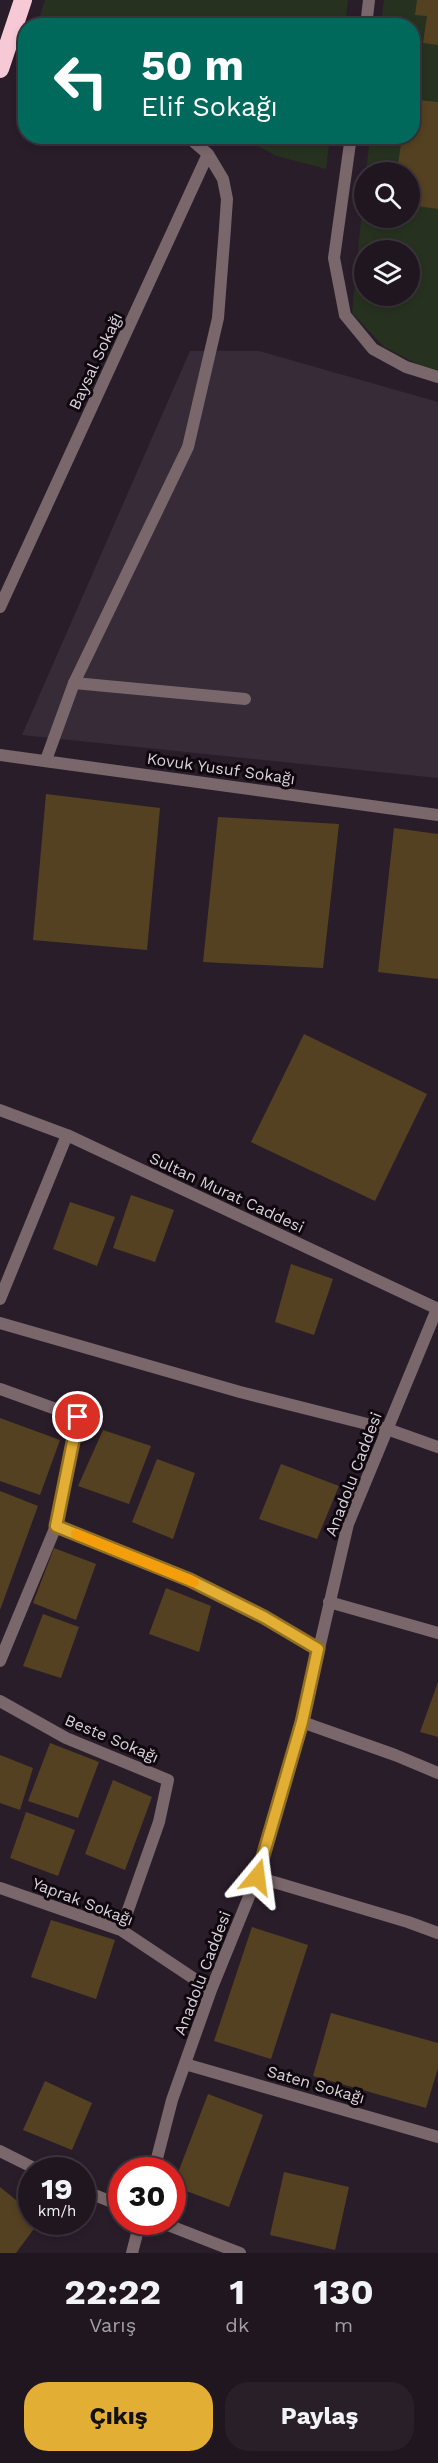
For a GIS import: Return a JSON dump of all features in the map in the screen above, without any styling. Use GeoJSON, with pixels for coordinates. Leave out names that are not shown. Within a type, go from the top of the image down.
{"type":"FeatureCollection","features":[{"type":"Feature","properties":{"kind":"highway"},"geometry":{"type":"LineString","coordinates":[[21,18],[23,0]]}},
{"type":"Feature","properties":{"kind":"highway"},"geometry":{"type":"LineString","coordinates":[[0,69],[18,44]]}},
{"type":"Feature","properties":{"kind":"street"},"geometry":{"type":"LineString","coordinates":[[367,18],[369,0]]}},
{"type":"Feature","properties":{"kind":"street"},"geometry":{"type":"LineString","coordinates":[[46,760],[74,683],[188,447],[218,318],[227,199],[223,179],[208,154],[196,144]]}},
{"type":"Feature","properties":{"kind":"street"},"geometry":{"type":"LineString","coordinates":[[350,144],[334,258],[345,315],[373,349],[406,367],[438,377]]}},
{"type":"Feature","properties":{"kind":"street","name":"Baysal Sokağı"},"geometry":{"type":"LineString","coordinates":[[0,607],[208,154]]}},
{"type":"Feature","properties":{"kind":"street"},"geometry":{"type":"LineString","coordinates":[[74,683],[245,699]]}},
{"type":"Feature","properties":{"kind":"street","name":"Kovuk Yusuf Sokağı"},"geometry":{"type":"LineString","coordinates":[[0,755],[438,815]]}},
{"type":"Feature","properties":{"kind":"street","name":"Sultan Murat Caddesi"},"geometry":{"type":"LineString","coordinates":[[0,1110],[67,1135],[437,1309]]}},
{"type":"Feature","properties":{"kind":"street"},"geometry":{"type":"LineString","coordinates":[[0,1299],[67,1135]]}},
{"type":"Feature","properties":{"kind":"street","name":"Anadolu Caddesi"},"geometry":{"type":"LineString","coordinates":[[157,2157],[172,2100],[211,1990],[257,1877],[302,1722],[348,1524],[437,1309]]}},
{"type":"Feature","properties":{"kind":"street"},"geometry":{"type":"LineString","coordinates":[[0,1323],[240,1392],[387,1429],[438,1447]]}},
{"type":"Feature","properties":{"kind":"street"},"geometry":{"type":"LineString","coordinates":[[0,1389],[78,1417],[56,1526],[0,1661]]}},
{"type":"Feature","properties":{"kind":"street"},"geometry":{"type":"LineString","coordinates":[[56,1526],[190,1580],[264,1617],[318,1649]]}},
{"type":"Feature","properties":{"kind":"street"},"geometry":{"type":"LineString","coordinates":[[329,1602],[438,1633]]}},
{"type":"Feature","properties":{"kind":"street","name":"Beste Sokağı"},"geometry":{"type":"LineString","coordinates":[[0,1701],[66,1738],[168,1780],[159,1822],[121,1930]]}},
{"type":"Feature","properties":{"kind":"street"},"geometry":{"type":"LineString","coordinates":[[302,1722],[438,1773]]}},
{"type":"Feature","properties":{"kind":"street"},"geometry":{"type":"LineString","coordinates":[[257,1877],[438,1933]]}},
{"type":"Feature","properties":{"kind":"street","name":"Yaprak Sokağı"},"geometry":{"type":"LineString","coordinates":[[0,1888],[121,1930],[211,1990]]}},
{"type":"Feature","properties":{"kind":"street","name":"Saten Sokağı"},"geometry":{"type":"LineString","coordinates":[[185,2064],[438,2137]]}},
{"type":"Feature","properties":{"kind":"street"},"geometry":{"type":"LineString","coordinates":[[0,2151],[18,2160]]}},
{"type":"Feature","properties":{"kind":"street"},"geometry":{"type":"LineString","coordinates":[[186,2232],[240,2253]]}},
{"type":"Feature","properties":{"kind":"street"},"geometry":{"type":"LineString","coordinates":[[132,2253],[137,2235]]}},
{"type":"Feature","properties":{"kind":"shaded area"},"geometry":{"type":"Polygon","coordinates":[[[190,351],[259,351],[438,402],[438,778],[22,735],[190,351]]]}},
{"type":"Feature","properties":{"kind":"green space"},"geometry":{"type":"Polygon","coordinates":[[[45,0],[348,0],[346,18],[39,18],[45,0]]]}},
{"type":"Feature","properties":{"kind":"green space"},"geometry":{"type":"Polygon","coordinates":[[[384,0],[438,0],[438,371],[419,365],[383,346],[352,313],[354,292],[354,306],[420,306],[420,240],[359,240],[360,228],[420,228],[420,162],[367,162],[369,144],[420,144],[420,18],[382,18],[384,0]]]}},
{"type":"Feature","properties":{"kind":"green space"},"geometry":{"type":"Polygon","coordinates":[[[254,144],[329,144],[326,169],[277,156],[254,144]]]}},
{"type":"Feature","properties":{"kind":"building"},"geometry":{"type":"Polygon","coordinates":[[[417,0],[438,0],[438,45],[423,43],[427,16],[415,15],[417,0]]]}},
{"type":"Feature","properties":{"kind":"building"},"geometry":{"type":"Polygon","coordinates":[[[420,100],[438,102],[438,209],[420,206],[420,162],[398,162],[401,144],[420,144],[420,100]]]}},
{"type":"Feature","properties":{"kind":"building"},"geometry":{"type":"Polygon","coordinates":[[[46,794],[160,808],[147,950],[33,940],[46,794]]]}},
{"type":"Feature","properties":{"kind":"building"},"geometry":{"type":"Polygon","coordinates":[[[218,817],[339,824],[323,968],[203,962],[218,817]]]}},
{"type":"Feature","properties":{"kind":"building"},"geometry":{"type":"Polygon","coordinates":[[[394,828],[438,834],[438,979],[378,972],[394,828]]]}},
{"type":"Feature","properties":{"kind":"building"},"geometry":{"type":"Polygon","coordinates":[[[304,1034],[427,1094],[375,1201],[251,1142],[304,1034]]]}},
{"type":"Feature","properties":{"kind":"building"},"geometry":{"type":"Polygon","coordinates":[[[131,1195],[174,1210],[155,1262],[113,1248],[131,1195]]]}},
{"type":"Feature","properties":{"kind":"building"},"geometry":{"type":"Polygon","coordinates":[[[70,1202],[115,1217],[97,1266],[53,1249],[70,1202]]]}},
{"type":"Feature","properties":{"kind":"building"},"geometry":{"type":"Polygon","coordinates":[[[291,1264],[333,1279],[314,1335],[275,1322],[291,1264]]]}},
{"type":"Feature","properties":{"kind":"building"},"geometry":{"type":"Polygon","coordinates":[[[0,1418],[60,1440],[40,1495],[0,1481],[0,1418]]]}},
{"type":"Feature","properties":{"kind":"building"},"geometry":{"type":"Polygon","coordinates":[[[103,1430],[151,1446],[129,1504],[78,1486],[103,1430]]]}},
{"type":"Feature","properties":{"kind":"building"},"geometry":{"type":"Polygon","coordinates":[[[157,1459],[195,1473],[173,1539],[132,1522],[157,1459]]]}},
{"type":"Feature","properties":{"kind":"building"},"geometry":{"type":"Polygon","coordinates":[[[281,1464],[339,1486],[317,1539],[259,1519],[281,1464]]]}},
{"type":"Feature","properties":{"kind":"building"},"geometry":{"type":"Polygon","coordinates":[[[0,1491],[38,1506],[0,1610],[0,1491]]]}},
{"type":"Feature","properties":{"kind":"building"},"geometry":{"type":"Polygon","coordinates":[[[54,1548],[96,1564],[76,1620],[33,1603],[54,1548]]]}},
{"type":"Feature","properties":{"kind":"building"},"geometry":{"type":"Polygon","coordinates":[[[166,1588],[211,1606],[199,1652],[149,1634],[166,1588]]]}},
{"type":"Feature","properties":{"kind":"building"},"geometry":{"type":"Polygon","coordinates":[[[43,1614],[79,1627],[61,1678],[23,1666],[43,1614]]]}},
{"type":"Feature","properties":{"kind":"building"},"geometry":{"type":"Polygon","coordinates":[[[438,1682],[438,1737],[420,1732],[438,1682]]]}},
{"type":"Feature","properties":{"kind":"building"},"geometry":{"type":"Polygon","coordinates":[[[50,1743],[99,1762],[78,1818],[28,1801],[50,1743]]]}},
{"type":"Feature","properties":{"kind":"building"},"geometry":{"type":"Polygon","coordinates":[[[0,1755],[33,1768],[20,1810],[0,1803],[0,1755]]]}},
{"type":"Feature","properties":{"kind":"building"},"geometry":{"type":"Polygon","coordinates":[[[113,1780],[152,1797],[125,1870],[85,1854],[113,1780]]]}},
{"type":"Feature","properties":{"kind":"building"},"geometry":{"type":"Polygon","coordinates":[[[26,1812],[75,1830],[58,1876],[10,1858],[26,1812]]]}},
{"type":"Feature","properties":{"kind":"building"},"geometry":{"type":"Polygon","coordinates":[[[51,1920],[115,1940],[96,1999],[31,1977],[51,1920]]]}},
{"type":"Feature","properties":{"kind":"building"},"geometry":{"type":"Polygon","coordinates":[[[252,1927],[308,1945],[271,2059],[214,2041],[252,1927]]]}},
{"type":"Feature","properties":{"kind":"building"},"geometry":{"type":"Polygon","coordinates":[[[331,2013],[438,2043],[438,2068],[426,2108],[313,2076],[331,2013]]]}},
{"type":"Feature","properties":{"kind":"building"},"geometry":{"type":"Polygon","coordinates":[[[45,2081],[92,2103],[72,2150],[23,2130],[45,2081]]]}},
{"type":"Feature","properties":{"kind":"building"},"geometry":{"type":"Polygon","coordinates":[[[208,2094],[263,2115],[229,2207],[186,2191],[186,2157],[184,2157],[208,2094]]]}},
{"type":"Feature","properties":{"kind":"building"},"geometry":{"type":"Polygon","coordinates":[[[284,2172],[349,2187],[335,2250],[270,2235],[284,2172]]]}},
{"type":"Feature","properties":{"kind":"building"},"geometry":{"type":"Polygon","coordinates":[[[0,2187],[18,2202],[18,2235],[29,2235],[16,2253],[0,2253],[0,2187]]]}},
{"type":"Feature","properties":{"kind":"slow traffic"},"geometry":{"type":"LineString","coordinates":[[76,1534],[194,1582]]}},
{"type":"Feature","properties":{"kind":"route"},"geometry":{"type":"LineString","coordinates":[[78,1417],[56,1526],[190,1580],[264,1617],[318,1649],[302,1722],[257,1877]]}}]}
